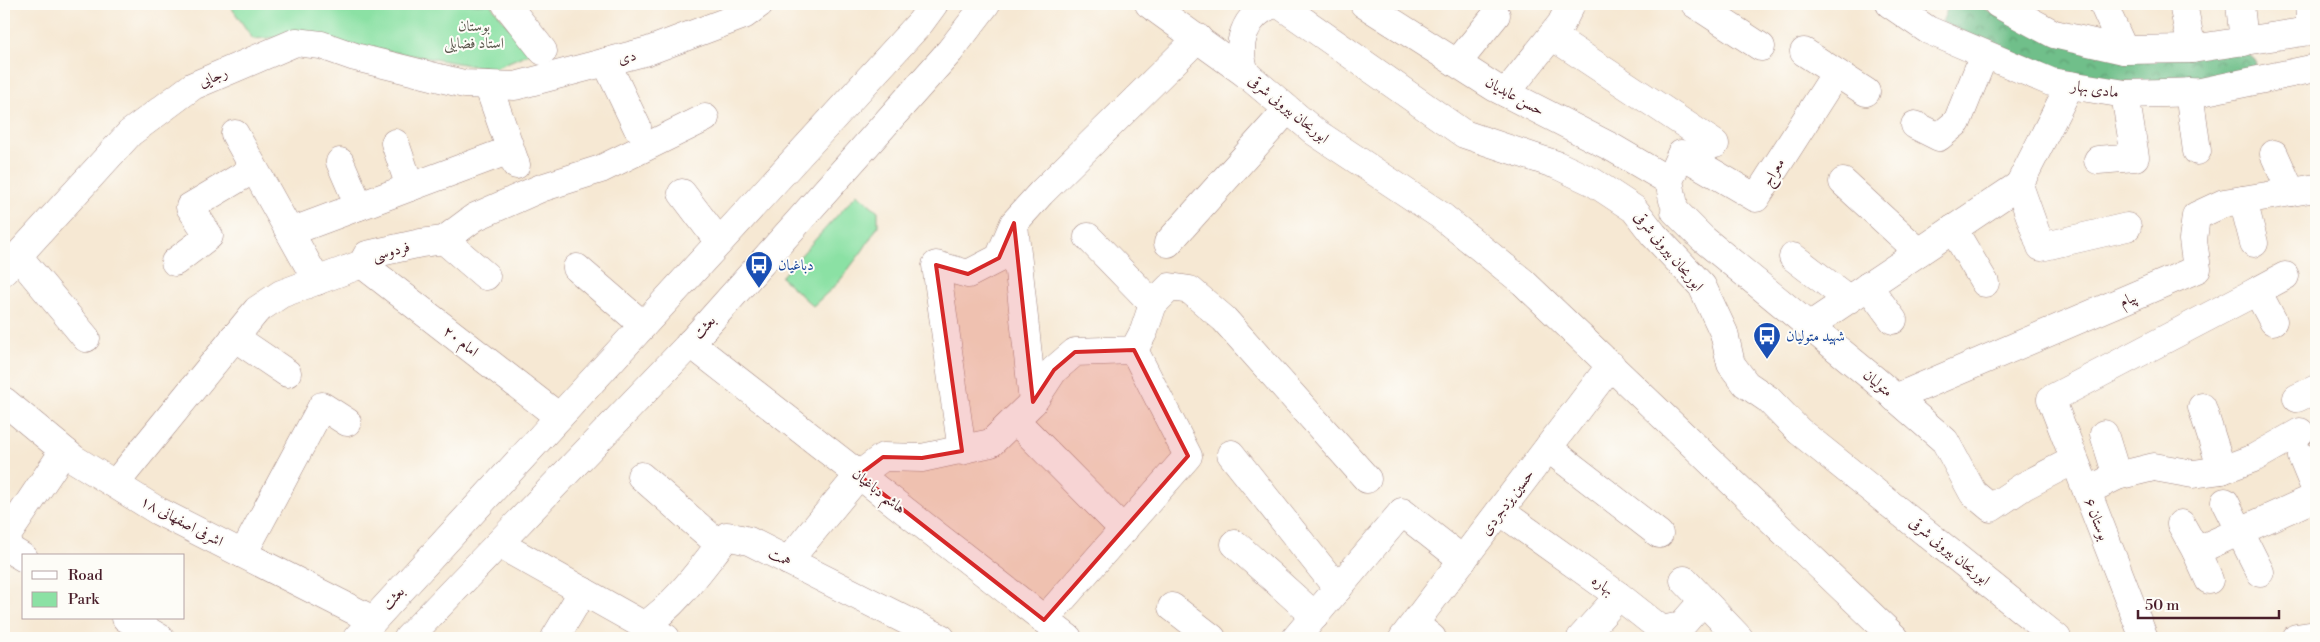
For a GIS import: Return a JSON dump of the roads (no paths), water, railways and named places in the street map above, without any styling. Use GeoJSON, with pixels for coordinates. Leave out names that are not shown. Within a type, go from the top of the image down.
{"type":"FeatureCollection","features":[{"type":"Feature","properties":{"kind":"street"},"geometry":{"type":"LineString","coordinates":[[506,4],[543,51]]}},
{"type":"Feature","properties":{"kind":"street","name":"دی"},"geometry":{"type":"LineString","coordinates":[[488,85],[515,86],[648,52],[744,15],[759,4]]}},
{"type":"Feature","properties":{"kind":"street","name":"بعثت"},"geometry":{"type":"LineString","coordinates":[[365,629],[920,23],[934,4]]}},
{"type":"Feature","properties":{"kind":"street","name":"بعثت"},"geometry":{"type":"LineString","coordinates":[[408,638],[690,343],[950,51],[986,4]]}},
{"type":"Feature","properties":{"kind":"street","name":"ابوریحان بیرونی شرقی"},"geometry":{"type":"LineString","coordinates":[[1149,4],[1246,74],[1315,132],[1440,215],[1523,282],[1895,638]]}},
{"type":"Feature","properties":{"kind":"street"},"geometry":{"type":"LineString","coordinates":[[1246,74],[1240,55],[1242,35],[1252,18],[1260,11],[1275,4]]}},
{"type":"Feature","properties":{"kind":"street","name":"ابوریحان بیرونی شرقی"},"geometry":{"type":"LineString","coordinates":[[1280,4],[1464,134],[1557,165],[1593,182],[1634,209],[1654,235],[1702,286],[1724,333],[1731,364],[1746,384],[1768,399],[1799,431],[2057,638]]}},
{"type":"Feature","properties":{"kind":"street"},"geometry":{"type":"LineString","coordinates":[[1506,93],[1561,24],[1571,4]]}},
{"type":"Feature","properties":{"kind":"street"},"geometry":{"type":"LineString","coordinates":[[1695,4],[1761,47]]}},
{"type":"Feature","properties":{"kind":"street","name":"مادی بهار"},"geometry":{"type":"LineString","coordinates":[[1890,4],[1928,30],[2051,82],[2125,94],[2201,92],[2316,68]]}},
{"type":"Feature","properties":{"kind":"street"},"geometry":{"type":"LineString","coordinates":[[1998,4],[2054,34],[2124,50],[2192,49],[2314,31],[2309,4]]}},
{"type":"Feature","properties":{"kind":"street"},"geometry":{"type":"LineString","coordinates":[[2103,4],[2124,50]]}},
{"type":"Feature","properties":{"kind":"street"},"geometry":{"type":"LineString","coordinates":[[2183,4],[2192,49]]}},
{"type":"Feature","properties":{"kind":"street"},"geometry":{"type":"LineString","coordinates":[[2240,4],[2244,42]]}},
{"type":"Feature","properties":{"kind":"street","name":"حسن عابدیان"},"geometry":{"type":"LineString","coordinates":[[1382,8],[1456,62],[1506,93],[1613,148],[1669,181]]}},
{"type":"Feature","properties":{"kind":"street"},"geometry":{"type":"LineString","coordinates":[[1456,62],[1496,15]]}},
{"type":"Feature","properties":{"kind":"street"},"geometry":{"type":"LineString","coordinates":[[1552,36],[1714,144]]}},
{"type":"Feature","properties":{"kind":"street"},"geometry":{"type":"LineString","coordinates":[[962,451],[936,265],[968,274],[999,258],[1014,223],[1041,193],[1198,38]]}},
{"type":"Feature","properties":{"kind":"street","name":"رجایی"},"geometry":{"type":"LineString","coordinates":[[11,264],[130,133],[193,86],[296,42],[321,45],[355,57],[464,84],[488,85]]}},
{"type":"Feature","properties":{"kind":"street"},"geometry":{"type":"LineString","coordinates":[[1804,52],[1866,92]]}},
{"type":"Feature","properties":{"kind":"street"},"geometry":{"type":"LineString","coordinates":[[1915,125],[1939,137],[1957,122],[1984,55]]}},
{"type":"Feature","properties":{"kind":"street"},"geometry":{"type":"LineString","coordinates":[[606,62],[637,127]]}},
{"type":"Feature","properties":{"kind":"street","name":"معراج"},"geometry":{"type":"LineString","coordinates":[[1669,181],[1681,154],[1756,198],[1836,73]]}},
{"type":"Feature","properties":{"kind":"street"},"geometry":{"type":"LineString","coordinates":[[290,232],[410,187],[513,158],[488,85]]}},
{"type":"Feature","properties":{"kind":"street"},"geometry":{"type":"LineString","coordinates":[[1809,326],[2019,185],[2070,85]]}},
{"type":"Feature","properties":{"kind":"street"},"geometry":{"type":"LineString","coordinates":[[2189,92],[2197,151]]}},
{"type":"Feature","properties":{"kind":"street"},"geometry":{"type":"LineString","coordinates":[[2098,160],[2135,157],[2125,94]]}},
{"type":"Feature","properties":{"kind":"street"},"geometry":{"type":"LineString","coordinates":[[1168,243],[1288,110]]}},
{"type":"Feature","properties":{"kind":"street","name":"فردوسی"},"geometry":{"type":"LineString","coordinates":[[115,484],[257,310],[281,294],[362,264],[367,256],[421,243],[444,240],[475,217],[541,188],[601,169],[705,118]]}},
{"type":"Feature","properties":{"kind":"street"},"geometry":{"type":"LineString","coordinates":[[235,134],[317,281]]}},
{"type":"Feature","properties":{"kind":"street"},"geometry":{"type":"LineString","coordinates":[[396,143],[410,187]]}},
{"type":"Feature","properties":{"kind":"street"},"geometry":{"type":"LineString","coordinates":[[2274,154],[2304,190]]}},
{"type":"Feature","properties":{"kind":"street"},"geometry":{"type":"LineString","coordinates":[[340,162],[359,206]]}},
{"type":"Feature","properties":{"kind":"street"},"geometry":{"type":"LineString","coordinates":[[175,262],[208,236],[190,206],[254,168]]}},
{"type":"Feature","properties":{"kind":"street"},"geometry":{"type":"LineString","coordinates":[[1654,235],[1675,211],[1669,181]]}},
{"type":"Feature","properties":{"kind":"street"},"geometry":{"type":"LineString","coordinates":[[1843,182],[1919,252]]}},
{"type":"Feature","properties":{"kind":"street"},"geometry":{"type":"LineString","coordinates":[[2019,185],[2041,247],[2128,227]]}},
{"type":"Feature","properties":{"kind":"street","name":"پیام"},"geometry":{"type":"LineString","coordinates":[[1895,398],[2197,269],[2193,240],[2196,216],[2224,203],[2304,190]]}},
{"type":"Feature","properties":{"kind":"street"},"geometry":{"type":"LineString","coordinates":[[682,193],[719,242]]}},
{"type":"Feature","properties":{"kind":"street"},"geometry":{"type":"LineString","coordinates":[[2243,200],[2254,244]]}},
{"type":"Feature","properties":{"kind":"street","name":"متولیان"},"geometry":{"type":"LineString","coordinates":[[1675,211],[1702,238],[1945,441],[1973,493],[1991,508],[2024,486],[2074,460]]}},
{"type":"Feature","properties":{"kind":"street"},"geometry":{"type":"LineString","coordinates":[[1014,223],[1024,411],[1124,530]]}},
{"type":"Feature","properties":{"kind":"street"},"geometry":{"type":"LineString","coordinates":[[1953,229],[1985,283]]}},
{"type":"Feature","properties":{"kind":"street"},"geometry":{"type":"LineString","coordinates":[[1088,237],[1153,304]]}},
{"type":"Feature","properties":{"kind":"street"},"geometry":{"type":"LineString","coordinates":[[444,240],[486,276]]}},
{"type":"Feature","properties":{"kind":"street"},"geometry":{"type":"LineString","coordinates":[[1793,257],[1858,292],[1893,320]]}},
{"type":"Feature","properties":{"kind":"street"},"geometry":{"type":"LineString","coordinates":[[11,264],[86,338]]}},
{"type":"Feature","properties":{"kind":"street","name":"امام ۲۰"},"geometry":{"type":"LineString","coordinates":[[362,264],[559,417]]}},
{"type":"Feature","properties":{"kind":"street"},"geometry":{"type":"LineString","coordinates":[[577,268],[643,325]]}},
{"type":"Feature","properties":{"kind":"street"},"geometry":{"type":"LineString","coordinates":[[2273,321],[2257,291],[2284,276]]}},
{"type":"Feature","properties":{"kind":"street"},"geometry":{"type":"LineString","coordinates":[[1134,350],[1144,331],[1153,304],[1170,287],[1190,290],[1224,319],[1367,479]]}},
{"type":"Feature","properties":{"kind":"street","name":"بوستان ۶"},"geometry":{"type":"LineString","coordinates":[[2144,638],[2051,399],[2257,291]]}},
{"type":"Feature","properties":{"kind":"street"},"geometry":{"type":"LineString","coordinates":[[234,337],[286,373]]}},
{"type":"Feature","properties":{"kind":"street","name":"هاشم دباغیان"},"geometry":{"type":"LineString","coordinates":[[690,343],[1068,638]]}},
{"type":"Feature","properties":{"kind":"street"},"geometry":{"type":"LineString","coordinates":[[788,561],[859,475],[883,457],[922,458],[991,444],[1024,411],[1054,370],[1075,352],[1134,350]]}},
{"type":"Feature","properties":{"kind":"street"},"geometry":{"type":"LineString","coordinates":[[1044,620],[1188,456],[1134,350]]}},
{"type":"Feature","properties":{"kind":"street","name":"حسین یزدجردی"},"geometry":{"type":"LineString","coordinates":[[1416,633],[1463,560],[1611,365]]}},
{"type":"Feature","properties":{"kind":"street","name":"اشرفی اصفهانی ۱۸"},"geometry":{"type":"LineString","coordinates":[[4,401],[64,451],[115,484],[158,510],[243,554],[365,629]]}},
{"type":"Feature","properties":{"kind":"street"},"geometry":{"type":"LineString","coordinates":[[243,554],[322,406],[347,422]]}},
{"type":"Feature","properties":{"kind":"street"},"geometry":{"type":"LineString","coordinates":[[2202,407],[2222,470]]}},
{"type":"Feature","properties":{"kind":"street"},"geometry":{"type":"LineString","coordinates":[[2104,434],[2117,476]]}},
{"type":"Feature","properties":{"kind":"street"},"geometry":{"type":"LineString","coordinates":[[2087,491],[2117,476],[2154,467],[2192,474],[2222,470],[2254,458],[2301,445],[2316,491]]}},
{"type":"Feature","properties":{"kind":"street"},"geometry":{"type":"LineString","coordinates":[[1548,448],[1659,534]]}},
{"type":"Feature","properties":{"kind":"street"},"geometry":{"type":"LineString","coordinates":[[4,540],[64,451]]}},
{"type":"Feature","properties":{"kind":"street"},"geometry":{"type":"LineString","coordinates":[[1231,454],[1338,589]]}},
{"type":"Feature","properties":{"kind":"street"},"geometry":{"type":"LineString","coordinates":[[499,544],[656,634],[663,613],[689,586],[720,545],[641,476]]}},
{"type":"Feature","properties":{"kind":"street"},"geometry":{"type":"LineString","coordinates":[[2196,551],[2316,498]]}},
{"type":"Feature","properties":{"kind":"street"},"geometry":{"type":"LineString","coordinates":[[2225,502],[2260,572]]}},
{"type":"Feature","properties":{"kind":"street","name":"بهاره"},"geometry":{"type":"LineString","coordinates":[[1500,511],[1619,596],[1662,630],[1680,626],[1703,601]]}},
{"type":"Feature","properties":{"kind":"street"},"geometry":{"type":"LineString","coordinates":[[1296,638],[1402,512],[1463,560]]}},
{"type":"Feature","properties":{"kind":"street"},"geometry":{"type":"LineString","coordinates":[[2181,524],[2209,580]]}},
{"type":"Feature","properties":{"kind":"street","name":"همت"},"geometry":{"type":"LineString","coordinates":[[720,545],[727,536],[749,541],[941,638]]}},
{"type":"Feature","properties":{"kind":"street"},"geometry":{"type":"LineString","coordinates":[[1234,544],[1315,616]]}},
{"type":"Feature","properties":{"kind":"street"},"geometry":{"type":"LineString","coordinates":[[4,546],[22,557]]}},
{"type":"Feature","properties":{"kind":"street"},"geometry":{"type":"LineString","coordinates":[[1684,580],[1739,638]]}},
{"type":"Feature","properties":{"kind":"street"},"geometry":{"type":"LineString","coordinates":[[555,638],[583,591]]}},
{"type":"Feature","properties":{"kind":"street"},"geometry":{"type":"LineString","coordinates":[[1581,638],[1619,596]]}},
{"type":"Feature","properties":{"kind":"street"},"geometry":{"type":"LineString","coordinates":[[1172,607],[1212,638]]}},
{"type":"Feature","properties":{"kind":"street"},"geometry":{"type":"LineString","coordinates":[[129,620],[152,636]]}},
{"type":"Feature","properties":{"kind":"street"},"geometry":{"type":"LineString","coordinates":[[2296,638],[2316,635]]}},
{"type":"Feature","properties":{"kind":"place","name":"دباغیان"},"geometry":{"type":"Point","coordinates":[759,289]}},
{"type":"Feature","properties":{"kind":"place","name":"شهید متولیان"},"geometry":{"type":"Point","coordinates":[1767,360]}},
{"type":"Feature","properties":{"kind":"park label","name":"بوستان استاد فضایلی"},"geometry":{"type":"Point","coordinates":[474,34]}}]}
